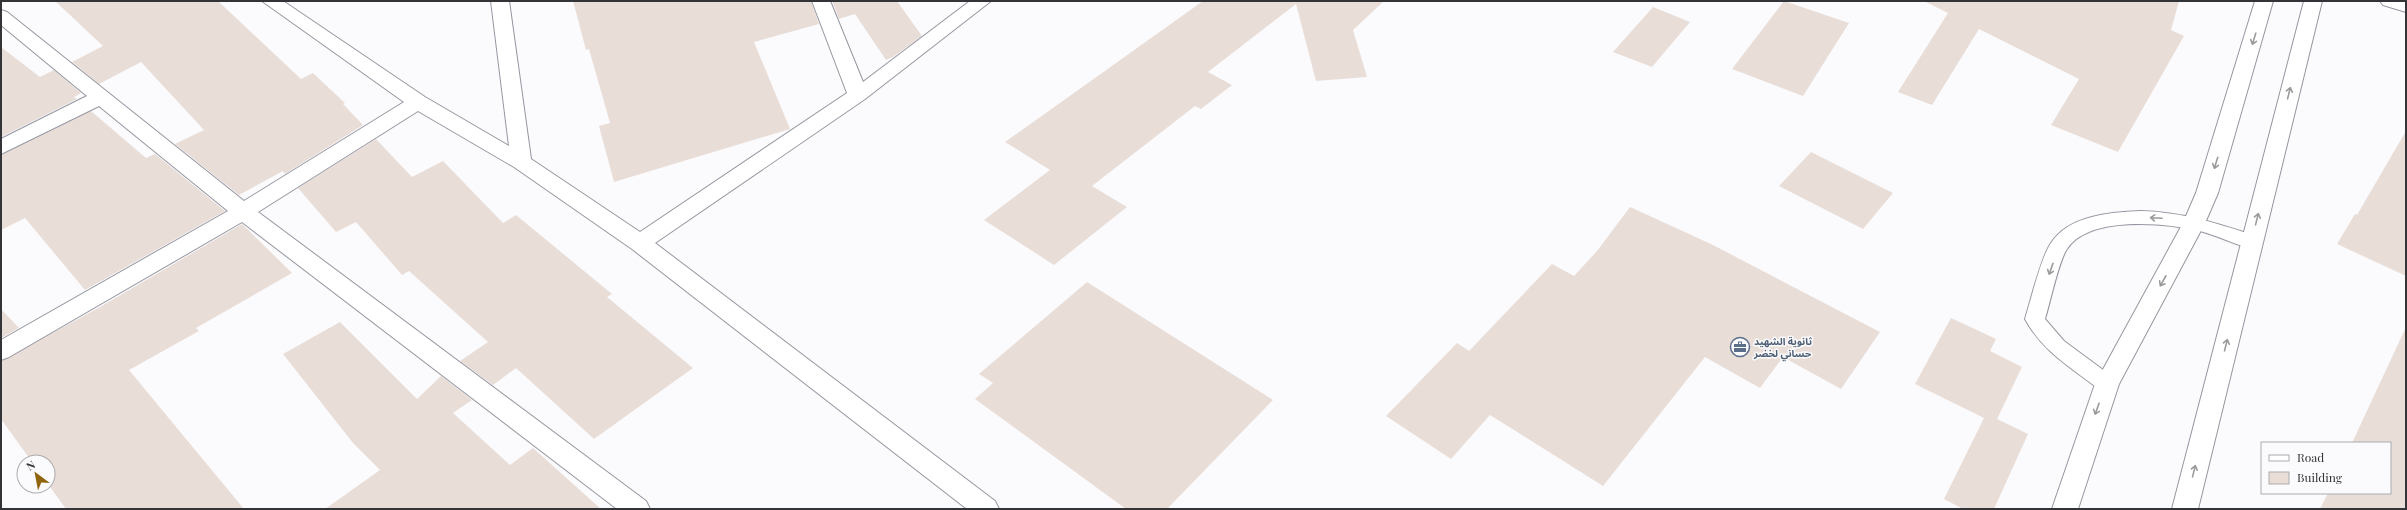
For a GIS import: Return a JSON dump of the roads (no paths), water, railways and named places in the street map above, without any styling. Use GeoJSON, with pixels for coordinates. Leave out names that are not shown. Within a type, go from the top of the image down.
{"type":"FeatureCollection","features":[{"type":"Feature","properties":{"kind":"street"},"geometry":{"type":"LineString","coordinates":[[1,4],[8,1]]}},
{"type":"Feature","properties":{"kind":"street"},"geometry":{"type":"LineString","coordinates":[[271,1],[418,102],[521,162],[640,243],[986,509]]}},
{"type":"Feature","properties":{"kind":"street"},"geometry":{"type":"LineString","coordinates":[[500,1],[521,162]]}},
{"type":"Feature","properties":{"kind":"street"},"geometry":{"type":"LineString","coordinates":[[821,1],[858,95]]}},
{"type":"Feature","properties":{"kind":"street"},"geometry":{"type":"LineString","coordinates":[[640,243],[858,95],[982,1]]}},
{"type":"Feature","properties":{"kind":"street"},"geometry":{"type":"LineString","coordinates":[[2065,509],[2107,384],[2194,223],[2207,193],[2261,16],[2264,1]]}},
{"type":"Feature","properties":{"kind":"street"},"geometry":{"type":"LineString","coordinates":[[2185,509],[2312,1]]}},
{"type":"Feature","properties":{"kind":"street"},"geometry":{"type":"LineString","coordinates":[[2389,1],[2406,7]]}},
{"type":"Feature","properties":{"kind":"street"},"geometry":{"type":"LineString","coordinates":[[1,16],[243,212],[637,509]]}},
{"type":"Feature","properties":{"kind":"street"},"geometry":{"type":"LineString","coordinates":[[1,147],[100,97]]}},
{"type":"Feature","properties":{"kind":"street"},"geometry":{"type":"LineString","coordinates":[[1,351],[243,212],[418,102]]}},
{"type":"Feature","properties":{"kind":"lane"},"geometry":{"type":"LineString","coordinates":[[2107,384],[2048,338],[2039,329],[2034,319],[2058,246],[2064,237],[2085,225],[2122,219],[2147,218],[2194,223],[2252,242]]}},
{"type":"Feature","properties":{"kind":"place","name":"ثانوية الشهيد حساني لخضر"},"geometry":{"type":"Point","coordinates":[1740,347]}}]}
